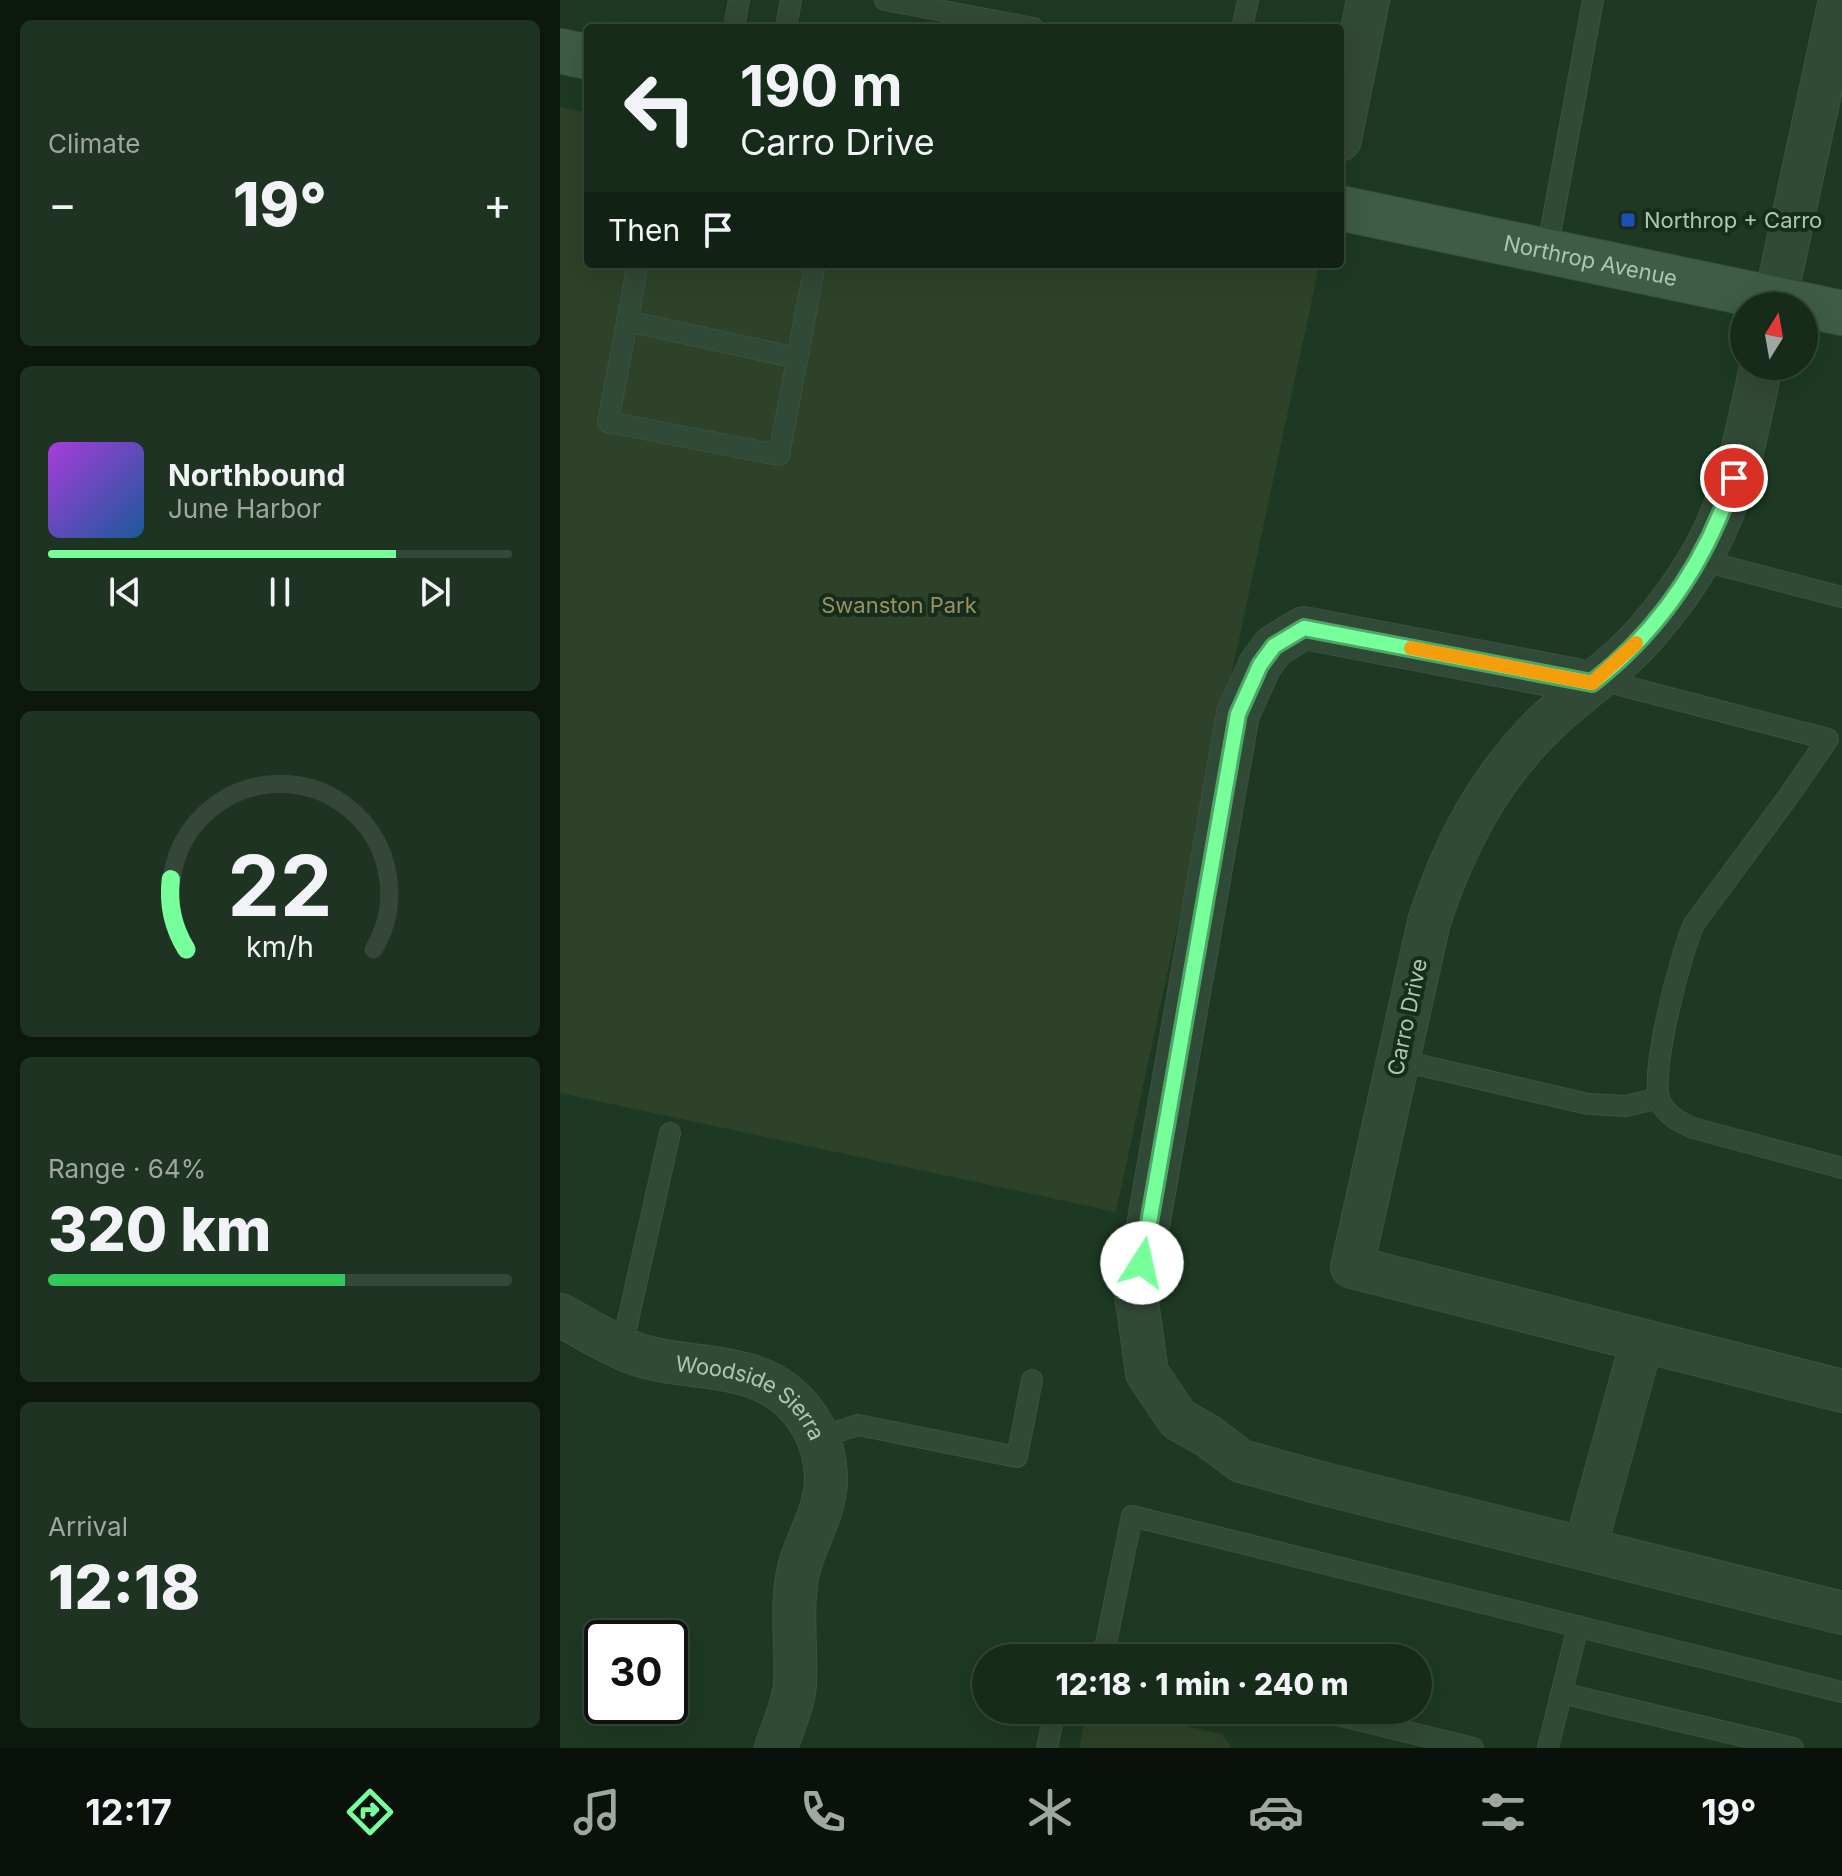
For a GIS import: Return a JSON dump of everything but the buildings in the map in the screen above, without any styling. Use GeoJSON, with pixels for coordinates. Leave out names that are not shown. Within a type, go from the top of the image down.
{"type":"FeatureCollection","features":[{"type":"Feature","properties":{"kind":"street"},"geometry":{"type":"LineString","coordinates":[[1344,120],[1368,0]]}},
{"type":"Feature","properties":{"kind":"street"},"geometry":{"type":"LineString","coordinates":[[1777,292],[1831,89],[1840,0]]}},
{"type":"Feature","properties":{"kind":"street"},"geometry":{"type":"LineString","coordinates":[[560,51],[584,56]]}},
{"type":"Feature","properties":{"kind":"street","name":"Northrop Avenue"},"geometry":{"type":"LineString","coordinates":[[1344,209],[1730,292]]}},
{"type":"Feature","properties":{"kind":"street","name":"Northrop Avenue"},"geometry":{"type":"LineString","coordinates":[[1818,309],[1842,313]]}},
{"type":"Feature","properties":{"kind":"street","name":"Carro Drive"},"geometry":{"type":"LineString","coordinates":[[1758,380],[1743,450],[1725,506],[1700,560],[1648,631],[1547,722],[1501,775],[1463,834],[1429,922],[1352,1267],[1842,1391]]}},
{"type":"Feature","properties":{"kind":"street"},"geometry":{"type":"LineString","coordinates":[[1594,681],[1304,628],[1274,646],[1260,665],[1238,714],[1136,1294],[1147,1373],[1178,1419],[1208,1436],[1241,1461],[1842,1613]]}},
{"type":"Feature","properties":{"kind":"street","name":"Woodside Sierra"},"geometry":{"type":"LineString","coordinates":[[560,1315],[634,1354],[742,1373],[763,1380],[791,1397],[813,1425],[824,1454],[826,1483],[822,1506],[799,1568],[795,1602],[795,1688],[776,1748]]}},
{"type":"Feature","properties":{"kind":"street"},"geometry":{"type":"LineString","coordinates":[[1585,1548],[1642,1341]]}},
{"type":"Feature","properties":{"kind":"lane"},"geometry":{"type":"LineString","coordinates":[[735,24],[739,0]]}},
{"type":"Feature","properties":{"kind":"lane"},"geometry":{"type":"LineString","coordinates":[[787,24],[791,0]]}},
{"type":"Feature","properties":{"kind":"lane"},"geometry":{"type":"LineString","coordinates":[[885,0],[1012,24]]}},
{"type":"Feature","properties":{"kind":"lane"},"geometry":{"type":"LineString","coordinates":[[1243,24],[1248,0]]}},
{"type":"Feature","properties":{"kind":"lane"},"geometry":{"type":"LineString","coordinates":[[1547,251],[1593,0]]}},
{"type":"Feature","properties":{"kind":"lane"},"geometry":{"type":"LineString","coordinates":[[637,268],[608,422],[779,455],[814,268]]}},
{"type":"Feature","properties":{"kind":"lane"},"geometry":{"type":"LineString","coordinates":[[627,321],[797,358]]}},
{"type":"Feature","properties":{"kind":"lane"},"geometry":{"type":"LineString","coordinates":[[1700,560],[1842,597]]}},
{"type":"Feature","properties":{"kind":"lane"},"geometry":{"type":"LineString","coordinates":[[1594,681],[1835,741],[1788,797],[1703,909],[1689,933],[1675,978],[1658,1069],[1659,1098],[1670,1115],[1681,1123],[1842,1168]]}},
{"type":"Feature","properties":{"kind":"lane"},"geometry":{"type":"LineString","coordinates":[[1398,1060],[1588,1104],[1626,1106],[1659,1098]]}},
{"type":"Feature","properties":{"kind":"lane"},"geometry":{"type":"LineString","coordinates":[[622,1347],[670,1133]]}},
{"type":"Feature","properties":{"kind":"lane"},"geometry":{"type":"LineString","coordinates":[[818,1438],[858,1425],[1017,1457],[1032,1380]]}},
{"type":"Feature","properties":{"kind":"lane"},"geometry":{"type":"LineString","coordinates":[[1107,1644],[1132,1516],[1842,1692]]}},
{"type":"Feature","properties":{"kind":"lane"},"geometry":{"type":"LineString","coordinates":[[1548,1748],[1578,1626]]}},
{"type":"Feature","properties":{"kind":"lane"},"geometry":{"type":"LineString","coordinates":[[1561,1693],[1793,1748]]}},
{"type":"Feature","properties":{"kind":"lane"},"geometry":{"type":"LineString","coordinates":[[1047,1748],[1052,1724]]}},
{"type":"Feature","properties":{"kind":"lane"},"geometry":{"type":"LineString","coordinates":[[1374,1724],[1473,1748]]}},
{"type":"Feature","properties":{"kind":"green space","name":"Swanston Park"},"geometry":{"type":"Polygon","coordinates":[[[560,107],[584,112],[584,268],[1319,268],[1116,1212],[560,1093],[560,107]]]}},
{"type":"Feature","properties":{"kind":"green space"},"geometry":{"type":"Polygon","coordinates":[[[1084,1724],[1177,1724],[1222,1734],[1232,1748],[1079,1748],[1084,1724]]]}},
{"type":"Feature","properties":{"kind":"slow traffic"},"geometry":{"type":"LineString","coordinates":[[1411,648],[1592,683],[1636,643]]}},
{"type":"Feature","properties":{"kind":"place","name":"Northrop + Carro"},"geometry":{"type":"Point","coordinates":[1628,220]}},
{"type":"Feature","properties":{"kind":"route"},"geometry":{"type":"LineString","coordinates":[[1142,1263],[1238,714],[1260,665],[1274,646],[1304,628],[1592,683],[1648,631],[1684,584],[1700,560],[1725,506],[1734,478]]}}]}
